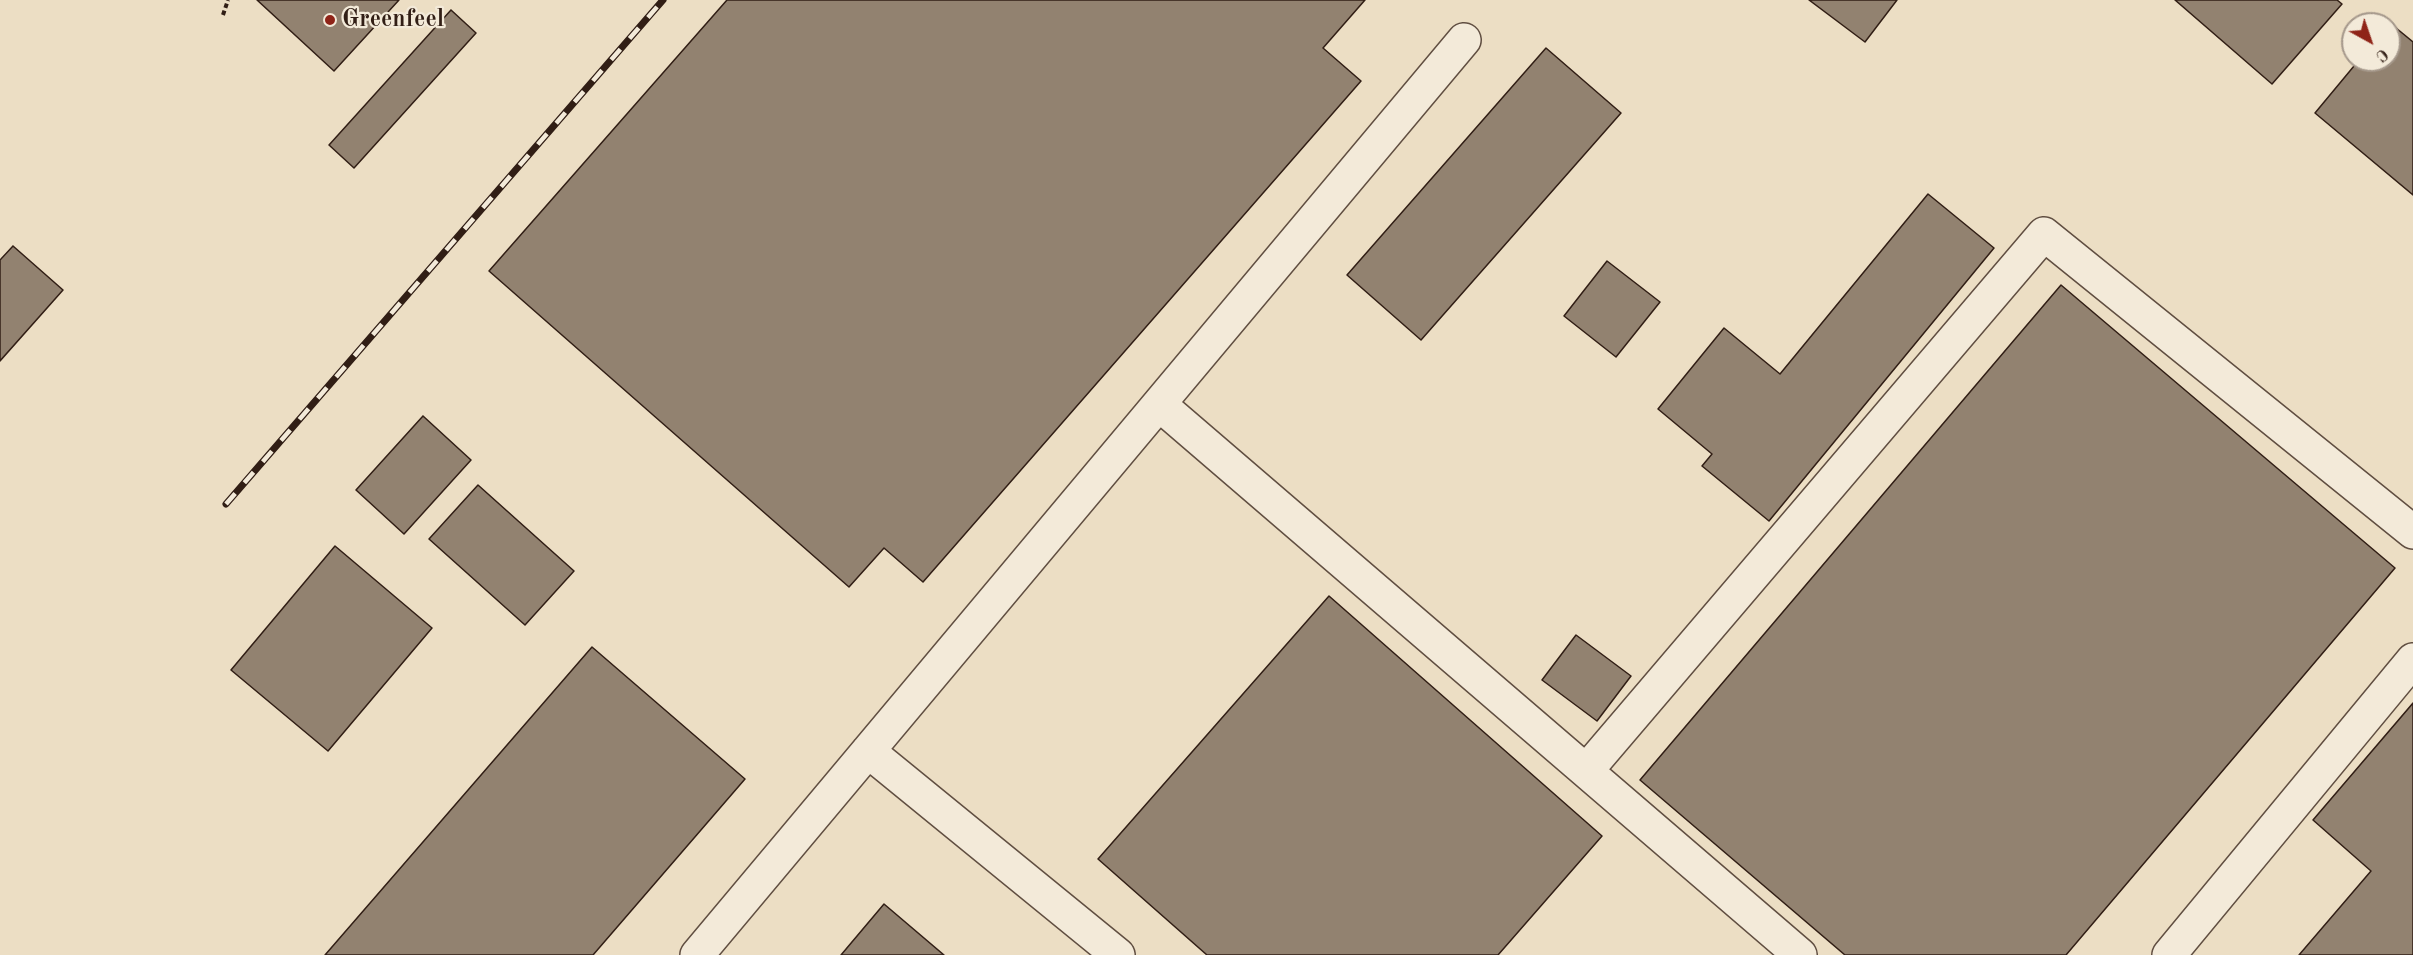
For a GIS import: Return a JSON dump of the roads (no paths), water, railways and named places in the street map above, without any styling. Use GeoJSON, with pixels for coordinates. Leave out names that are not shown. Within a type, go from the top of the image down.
{"type":"FeatureCollection","features":[{"type":"Feature","properties":{"kind":"lane"},"geometry":{"type":"LineString","coordinates":[[697,955],[1464,40]]}},
{"type":"Feature","properties":{"kind":"lane"},"geometry":{"type":"LineString","coordinates":[[1586,771],[2044,234],[2413,532]]}},
{"type":"Feature","properties":{"kind":"lane"},"geometry":{"type":"LineString","coordinates":[[1159,404],[1800,955]]}},
{"type":"Feature","properties":{"kind":"lane"},"geometry":{"type":"LineString","coordinates":[[2169,955],[2413,660]]}},
{"type":"Feature","properties":{"kind":"lane"},"geometry":{"type":"LineString","coordinates":[[868,751],[1118,955]]}},
{"type":"Feature","properties":{"kind":"railway"},"geometry":{"type":"LineString","coordinates":[[226,504],[663,0]]}},
{"type":"Feature","properties":{"kind":"place","name":"Greenfeel"},"geometry":{"type":"Point","coordinates":[330,20]}}]}
